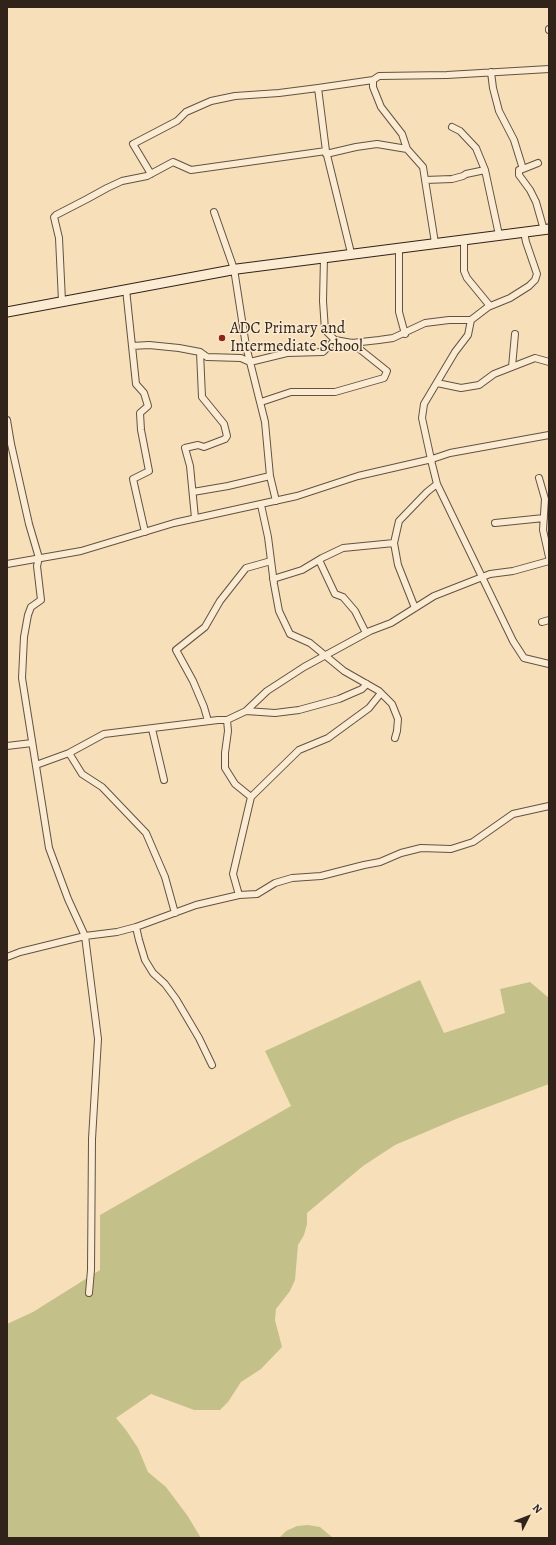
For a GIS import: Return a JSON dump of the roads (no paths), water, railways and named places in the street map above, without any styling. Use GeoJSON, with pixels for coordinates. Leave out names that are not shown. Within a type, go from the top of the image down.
{"type":"FeatureCollection","features":[{"type":"Feature","properties":{"kind":"main road"},"geometry":{"type":"LineString","coordinates":[[7,312],[234,269],[547,229]]}},
{"type":"Feature","properties":{"kind":"street"},"geometry":{"type":"LineString","coordinates":[[151,174],[133,144],[177,121],[186,112],[210,100],[235,96],[279,93],[318,88],[373,80],[379,76],[549,69]]}},
{"type":"Feature","properties":{"kind":"street"},"geometry":{"type":"LineString","coordinates":[[491,72],[493,88],[499,111],[514,140],[523,169]]}},
{"type":"Feature","properties":{"kind":"street"},"geometry":{"type":"LineString","coordinates":[[373,80],[373,87],[381,107],[402,134],[407,149],[423,167],[435,243]]}},
{"type":"Feature","properties":{"kind":"street"},"geometry":{"type":"LineString","coordinates":[[318,88],[326,153],[351,253]]}},
{"type":"Feature","properties":{"kind":"street"},"geometry":{"type":"LineString","coordinates":[[452,127],[460,131],[476,148],[485,170],[499,235]]}},
{"type":"Feature","properties":{"kind":"street"},"geometry":{"type":"LineString","coordinates":[[62,301],[59,238],[54,217],[122,181],[151,174],[173,162],[191,170],[326,153],[378,144],[407,149]]}},
{"type":"Feature","properties":{"kind":"street"},"geometry":{"type":"LineString","coordinates":[[538,163],[519,170],[519,175],[536,202],[547,229]]}},
{"type":"Feature","properties":{"kind":"street"},"geometry":{"type":"LineString","coordinates":[[425,180],[452,179],[485,170]]}},
{"type":"Feature","properties":{"kind":"street"},"geometry":{"type":"LineString","coordinates":[[214,212],[234,269],[242,326],[266,422],[270,476],[276,501]]}},
{"type":"Feature","properties":{"kind":"street"},"geometry":{"type":"LineString","coordinates":[[324,257],[323,301],[325,330],[335,340],[352,343],[393,338],[425,323],[449,320],[471,320],[490,306],[510,298],[535,280],[537,274],[524,232]]}},
{"type":"Feature","properties":{"kind":"street"},"geometry":{"type":"LineString","coordinates":[[464,240],[464,271],[467,278],[490,306]]}},
{"type":"Feature","properties":{"kind":"street"},"geometry":{"type":"LineString","coordinates":[[399,248],[399,312],[404,334]]}},
{"type":"Feature","properties":{"kind":"street"},"geometry":{"type":"LineString","coordinates":[[126,289],[136,384],[144,393],[148,406],[140,413],[141,430],[150,471],[133,479],[145,532]]}},
{"type":"Feature","properties":{"kind":"street"},"geometry":{"type":"LineString","coordinates":[[471,320],[468,336],[456,352],[424,404],[422,418],[437,484],[513,641],[524,658],[549,664]]}},
{"type":"Feature","properties":{"kind":"street"},"geometry":{"type":"LineString","coordinates":[[512,367],[516,334]]}},
{"type":"Feature","properties":{"kind":"street"},"geometry":{"type":"LineString","coordinates":[[132,346],[149,345],[179,348],[200,352],[207,358],[241,358],[250,362],[287,352],[323,352],[335,340]]}},
{"type":"Feature","properties":{"kind":"street"},"geometry":{"type":"LineString","coordinates":[[261,402],[291,392],[335,392],[384,378],[387,371],[352,343]]}},
{"type":"Feature","properties":{"kind":"street"},"geometry":{"type":"LineString","coordinates":[[195,518],[190,466],[185,448],[198,444],[204,447],[225,439],[227,436],[224,424],[202,397],[200,352]]}},
{"type":"Feature","properties":{"kind":"street"},"geometry":{"type":"LineString","coordinates":[[437,383],[461,388],[479,385],[494,374],[535,358],[549,362]]}},
{"type":"Feature","properties":{"kind":"street"},"geometry":{"type":"LineString","coordinates":[[7,420],[10,444],[29,524],[39,558],[37,566],[41,600],[31,607],[28,616],[24,638],[22,678],[49,848],[84,936],[98,1039],[92,1138],[91,1270],[89,1293]]}},
{"type":"Feature","properties":{"kind":"street"},"geometry":{"type":"LineString","coordinates":[[7,564],[81,551],[195,518],[233,509],[261,505],[374,472],[432,459],[450,453],[549,435]]}},
{"type":"Feature","properties":{"kind":"street"},"geometry":{"type":"LineString","coordinates":[[193,492],[228,486],[270,476]]}},
{"type":"Feature","properties":{"kind":"street"},"geometry":{"type":"LineString","coordinates":[[539,478],[545,499],[543,530],[549,557]]}},
{"type":"Feature","properties":{"kind":"street"},"geometry":{"type":"LineString","coordinates":[[416,608],[398,565],[394,543],[399,521],[427,492],[437,484]]}},
{"type":"Feature","properties":{"kind":"street"},"geometry":{"type":"LineString","coordinates":[[261,505],[268,537],[273,579],[280,611],[290,634],[310,643],[344,671],[381,693],[392,704],[398,719],[398,730],[395,738]]}},
{"type":"Feature","properties":{"kind":"street"},"geometry":{"type":"LineString","coordinates":[[495,523],[544,518]]}},
{"type":"Feature","properties":{"kind":"street"},"geometry":{"type":"LineString","coordinates":[[273,579],[302,570],[344,548],[394,543]]}},
{"type":"Feature","properties":{"kind":"street"},"geometry":{"type":"LineString","coordinates":[[319,560],[335,594],[343,597],[355,611],[366,633]]}},
{"type":"Feature","properties":{"kind":"street"},"geometry":{"type":"LineString","coordinates":[[208,721],[193,681],[176,650],[205,627],[220,601],[246,568],[271,561]]}},
{"type":"Feature","properties":{"kind":"street"},"geometry":{"type":"LineString","coordinates":[[36,765],[69,753],[104,734],[227,720],[246,711],[267,691],[325,655],[366,633],[391,623],[434,596],[490,574],[514,571],[549,561]]}},
{"type":"Feature","properties":{"kind":"street"},"geometry":{"type":"LineString","coordinates":[[542,622],[549,620]]}},
{"type":"Feature","properties":{"kind":"street"},"geometry":{"type":"LineString","coordinates":[[246,711],[275,713],[299,710],[339,699],[362,689],[367,684]]}},
{"type":"Feature","properties":{"kind":"street"},"geometry":{"type":"LineString","coordinates":[[239,895],[233,874],[251,797],[298,750],[328,738],[369,708],[381,693]]}},
{"type":"Feature","properties":{"kind":"street"},"geometry":{"type":"LineString","coordinates":[[227,720],[228,731],[225,753],[226,768],[236,784],[251,797]]}},
{"type":"Feature","properties":{"kind":"street"},"geometry":{"type":"LineString","coordinates":[[152,729],[164,780]]}},
{"type":"Feature","properties":{"kind":"street"},"geometry":{"type":"LineString","coordinates":[[7,746],[32,744]]}},
{"type":"Feature","properties":{"kind":"street"},"geometry":{"type":"LineString","coordinates":[[69,753],[82,774],[102,787],[146,833],[165,877],[175,913]]}},
{"type":"Feature","properties":{"kind":"street"},"geometry":{"type":"LineString","coordinates":[[7,957],[20,952],[84,936],[117,932],[136,927],[196,905],[239,895],[257,894],[275,884],[292,878],[321,876],[380,862],[401,853],[421,848],[451,849],[473,842],[513,814],[549,806]]}},
{"type":"Feature","properties":{"kind":"street"},"geometry":{"type":"LineString","coordinates":[[136,927],[145,960],[153,973],[165,984],[176,999],[199,1038],[212,1065]]}},
{"type":"Feature","properties":{"kind":"place","name":"ADC Primary and Intermediate School"},"geometry":{"type":"Point","coordinates":[222,338]}}]}
